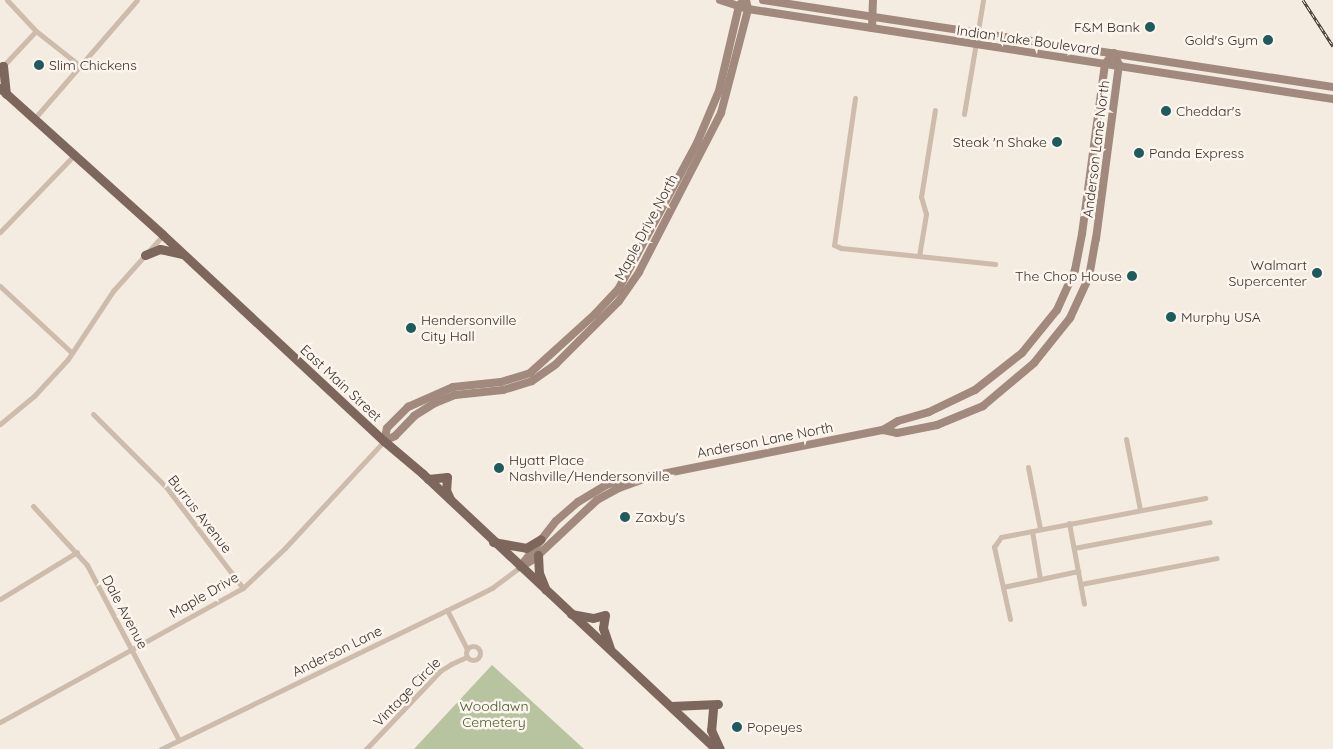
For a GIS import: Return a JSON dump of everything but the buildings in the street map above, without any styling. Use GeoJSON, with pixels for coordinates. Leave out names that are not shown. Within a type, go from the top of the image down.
{"type":"FeatureCollection","features":[{"type":"Feature","properties":{"kind":"main road"},"geometry":{"type":"LineString","coordinates":[[2,66],[3,91]]}},
{"type":"Feature","properties":{"kind":"main road","name":"East Main Street"},"geometry":{"type":"LineString","coordinates":[[3,91],[163,235],[384,441],[428,479],[493,542],[716,749]]}},
{"type":"Feature","properties":{"kind":"main road"},"geometry":{"type":"LineString","coordinates":[[145,255],[160,249],[184,255]]}},
{"type":"Feature","properties":{"kind":"main road"},"geometry":{"type":"LineString","coordinates":[[428,479],[447,477],[446,490],[452,502]]}},
{"type":"Feature","properties":{"kind":"main road"},"geometry":{"type":"LineString","coordinates":[[493,542],[526,548],[541,539]]}},
{"type":"Feature","properties":{"kind":"main road"},"geometry":{"type":"LineString","coordinates":[[538,555],[539,573],[548,593]]}},
{"type":"Feature","properties":{"kind":"main road"},"geometry":{"type":"LineString","coordinates":[[571,614],[593,618],[605,615],[603,628],[611,651]]}},
{"type":"Feature","properties":{"kind":"main road"},"geometry":{"type":"LineString","coordinates":[[671,706],[715,707],[711,730],[720,749]]}},
{"type":"Feature","properties":{"kind":"street"},"geometry":{"type":"LineString","coordinates":[[7,0],[36,31],[79,65]]}},
{"type":"Feature","properties":{"kind":"street"},"geometry":{"type":"LineString","coordinates":[[34,119],[137,0]]}},
{"type":"Feature","properties":{"kind":"street","name":"Indian Lake Boulevard"},"geometry":{"type":"LineString","coordinates":[[720,0],[743,2],[748,9],[1333,99]]}},
{"type":"Feature","properties":{"kind":"street","name":"Indian Lake Boulevard"},"geometry":{"type":"LineString","coordinates":[[763,0],[1114,53],[1194,67],[1331,86]]}},
{"type":"Feature","properties":{"kind":"street"},"geometry":{"type":"LineString","coordinates":[[872,28],[873,0]]}},
{"type":"Feature","properties":{"kind":"street"},"geometry":{"type":"LineString","coordinates":[[964,114],[983,0]]}},
{"type":"Feature","properties":{"kind":"street","name":"Maple Drive North"},"geometry":{"type":"LineString","coordinates":[[723,93],[743,2]]}},
{"type":"Feature","properties":{"kind":"street","name":"Maple Drive North"},"geometry":{"type":"LineString","coordinates":[[384,441],[388,428],[408,407],[454,391],[502,386],[530,373],[572,342],[622,291],[700,144],[723,93],[748,9]]}},
{"type":"Feature","properties":{"kind":"street"},"geometry":{"type":"LineString","coordinates":[[2,66],[36,31]]}},
{"type":"Feature","properties":{"kind":"street","name":"Anderson Lane North"},"geometry":{"type":"LineString","coordinates":[[520,567],[556,522],[578,502],[606,485],[636,477],[652,476],[883,430],[898,421],[929,412],[975,390],[1022,353],[1057,310],[1075,270],[1104,64],[1114,53],[1119,65],[1093,258],[1089,277],[1070,318],[1034,363],[984,406],[937,425],[898,433],[883,430]]}},
{"type":"Feature","properties":{"kind":"street"},"geometry":{"type":"LineString","coordinates":[[855,98],[834,245],[841,248],[995,264]]}},
{"type":"Feature","properties":{"kind":"street"},"geometry":{"type":"LineString","coordinates":[[919,256],[926,214],[921,197],[934,110]]}},
{"type":"Feature","properties":{"kind":"street"},"geometry":{"type":"LineString","coordinates":[[0,232],[74,155]]}},
{"type":"Feature","properties":{"kind":"street"},"geometry":{"type":"LineString","coordinates":[[0,424],[34,396],[72,353],[112,291],[163,235]]}},
{"type":"Feature","properties":{"kind":"street"},"geometry":{"type":"LineString","coordinates":[[0,286],[72,353]]}},
{"type":"Feature","properties":{"kind":"street","name":"Burrus Avenue"},"geometry":{"type":"LineString","coordinates":[[94,414],[166,487],[243,588]]}},
{"type":"Feature","properties":{"kind":"street"},"geometry":{"type":"LineString","coordinates":[[1126,439],[1140,510]]}},
{"type":"Feature","properties":{"kind":"street","name":"Maple Drive"},"geometry":{"type":"LineString","coordinates":[[0,722],[243,588],[285,548],[384,441]]}},
{"type":"Feature","properties":{"kind":"street"},"geometry":{"type":"LineString","coordinates":[[1028,466],[1040,529]]}},
{"type":"Feature","properties":{"kind":"street","name":"Anderson Lane North"},"geometry":{"type":"LineString","coordinates":[[520,567],[538,555],[597,500],[619,488],[652,476]]}},
{"type":"Feature","properties":{"kind":"street"},"geometry":{"type":"LineString","coordinates":[[1010,620],[994,547],[1001,537],[1205,498]]}},
{"type":"Feature","properties":{"kind":"street","name":"Dale Avenue"},"geometry":{"type":"LineString","coordinates":[[34,506],[87,564],[179,740]]}},
{"type":"Feature","properties":{"kind":"street"},"geometry":{"type":"LineString","coordinates":[[1074,548],[1210,522]]}},
{"type":"Feature","properties":{"kind":"street"},"geometry":{"type":"LineString","coordinates":[[1069,524],[1084,604]]}},
{"type":"Feature","properties":{"kind":"street"},"geometry":{"type":"LineString","coordinates":[[1032,531],[1040,579]]}},
{"type":"Feature","properties":{"kind":"street"},"geometry":{"type":"LineString","coordinates":[[0,599],[77,552]]}},
{"type":"Feature","properties":{"kind":"street"},"geometry":{"type":"LineString","coordinates":[[1081,584],[1217,558]]}},
{"type":"Feature","properties":{"kind":"street","name":"Anderson Lane"},"geometry":{"type":"LineString","coordinates":[[161,749],[492,588],[520,567]]}},
{"type":"Feature","properties":{"kind":"street"},"geometry":{"type":"LineString","coordinates":[[1003,587],[1078,571]]}},
{"type":"Feature","properties":{"kind":"street"},"geometry":{"type":"LineString","coordinates":[[447,610],[467,649],[467,657],[474,660],[480,653],[475,646],[467,649]]}},
{"type":"Feature","properties":{"kind":"street","name":"Vintage Circle"},"geometry":{"type":"LineString","coordinates":[[366,749],[440,671],[467,657]]}},
{"type":"Feature","properties":{"kind":"green space","name":"Woodlawn Cemetery"},"geometry":{"type":"Polygon","coordinates":[[[492,665],[584,749],[414,749],[492,665]]]}},
{"type":"Feature","properties":{"kind":"railway"},"geometry":{"type":"LineString","coordinates":[[1303,0],[1333,46]]}},
{"type":"Feature","properties":{"kind":"place","name":"F&M Bank"},"geometry":{"type":"Point","coordinates":[1150,27]}},
{"type":"Feature","properties":{"kind":"place","name":"Gold's Gym"},"geometry":{"type":"Point","coordinates":[1268,40]}},
{"type":"Feature","properties":{"kind":"place","name":"Slim Chickens"},"geometry":{"type":"Point","coordinates":[39,65]}},
{"type":"Feature","properties":{"kind":"place","name":"Cheddar's"},"geometry":{"type":"Point","coordinates":[1166,111]}},
{"type":"Feature","properties":{"kind":"place","name":"Steak 'n Shake"},"geometry":{"type":"Point","coordinates":[1057,142]}},
{"type":"Feature","properties":{"kind":"place","name":"Panda Express"},"geometry":{"type":"Point","coordinates":[1139,153]}},
{"type":"Feature","properties":{"kind":"place","name":"Walmart Supercenter"},"geometry":{"type":"Point","coordinates":[1317,273]}},
{"type":"Feature","properties":{"kind":"place","name":"The Chop House"},"geometry":{"type":"Point","coordinates":[1132,276]}},
{"type":"Feature","properties":{"kind":"place","name":"Murphy USA"},"geometry":{"type":"Point","coordinates":[1171,317]}},
{"type":"Feature","properties":{"kind":"place","name":"Hendersonville City Hall"},"geometry":{"type":"Point","coordinates":[411,328]}},
{"type":"Feature","properties":{"kind":"place","name":"Hyatt Place Nashville/Hendersonville"},"geometry":{"type":"Point","coordinates":[499,468]}},
{"type":"Feature","properties":{"kind":"place","name":"Zaxby's"},"geometry":{"type":"Point","coordinates":[625,517]}},
{"type":"Feature","properties":{"kind":"place","name":"Popeyes"},"geometry":{"type":"Point","coordinates":[737,727]}}]}
